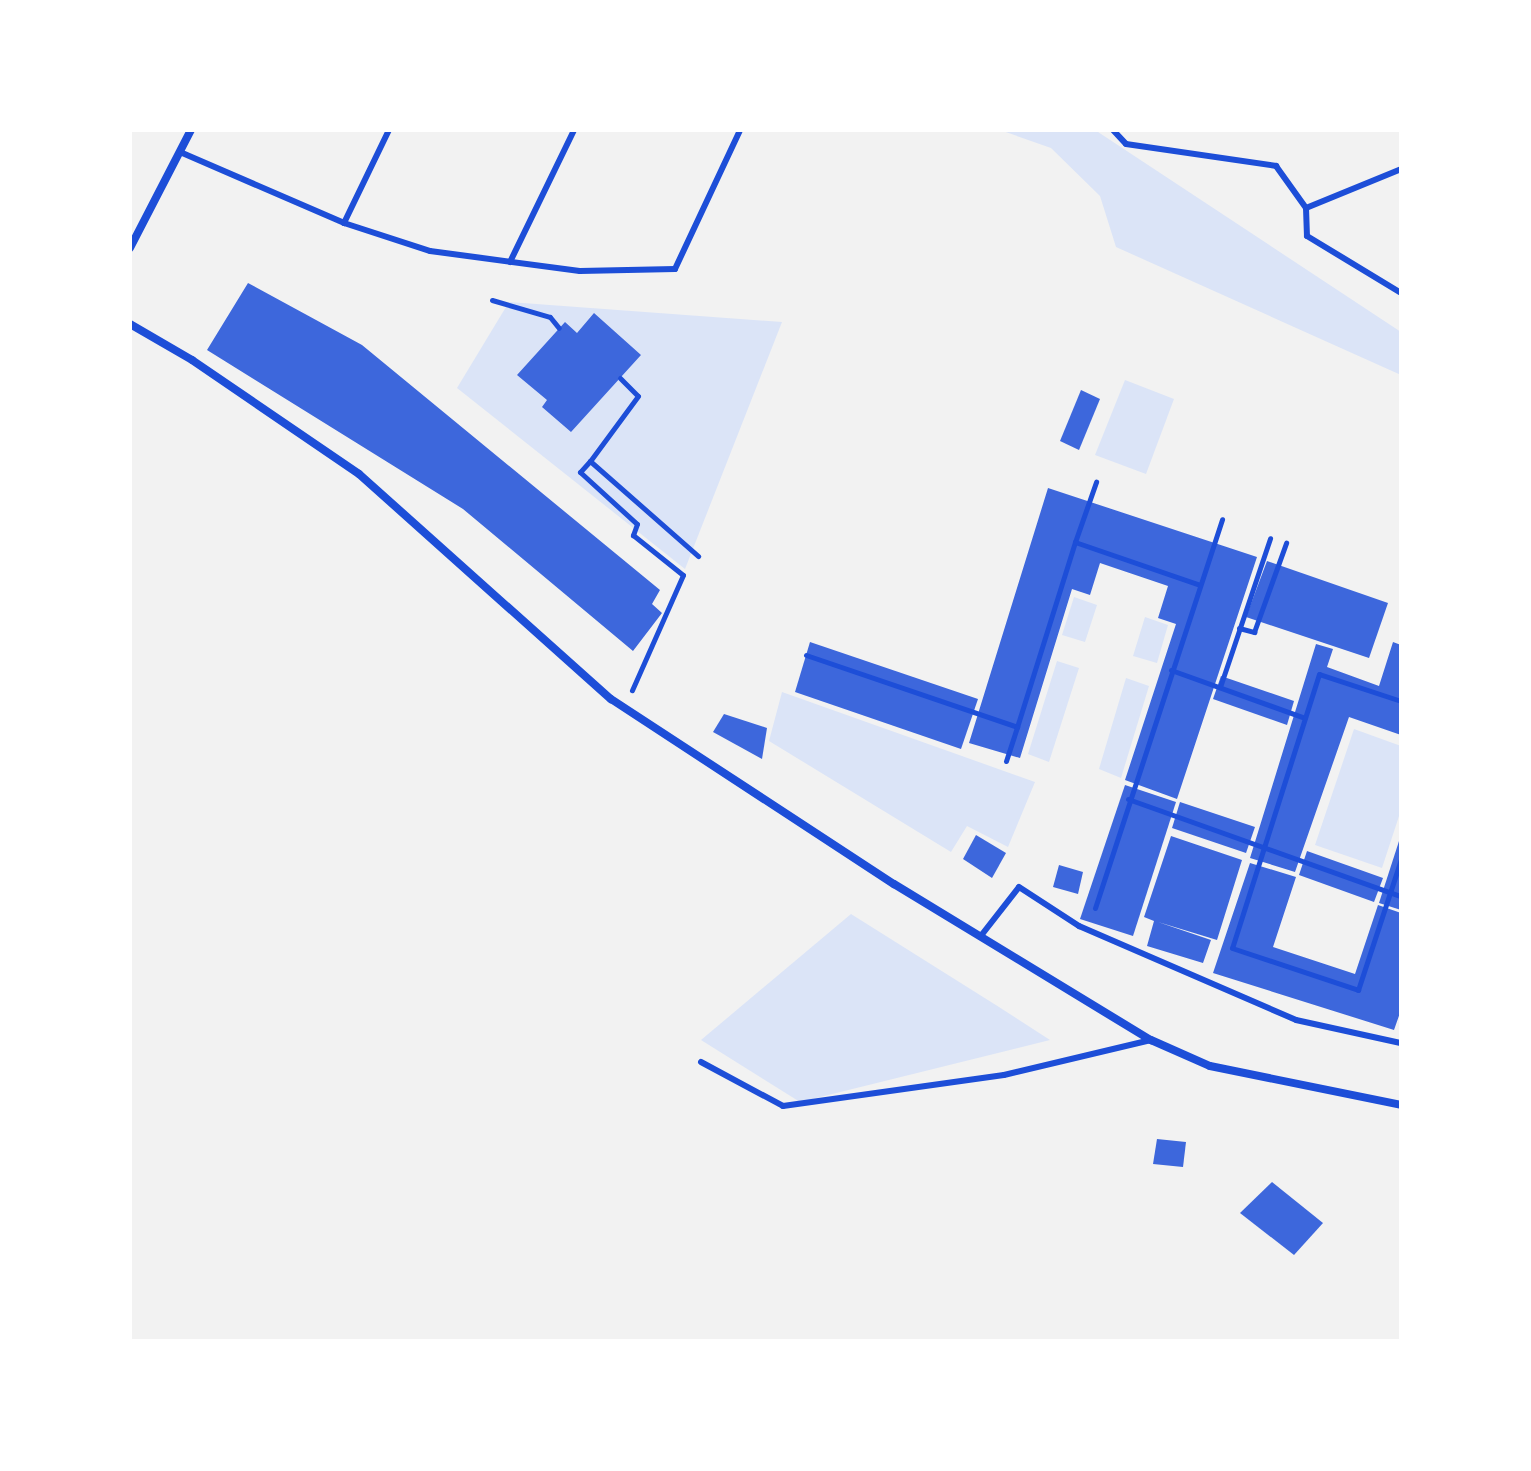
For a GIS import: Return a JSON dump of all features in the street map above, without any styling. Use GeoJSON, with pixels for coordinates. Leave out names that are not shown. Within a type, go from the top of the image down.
{"type":"FeatureCollection","features":[{"type":"Feature","properties":{"kind":"street"},"geometry":{"type":"LineString","coordinates":[[130,248],[191,130]]}},
{"type":"Feature","properties":{"kind":"street"},"geometry":{"type":"LineString","coordinates":[[130,324],[192,360],[359,474],[624,708],[980,937],[1151,1040],[1210,1066],[1401,1105]]}},
{"type":"Feature","properties":{"kind":"lane"},"geometry":{"type":"LineString","coordinates":[[344,223],[389,130]]}},
{"type":"Feature","properties":{"kind":"lane"},"geometry":{"type":"LineString","coordinates":[[510,262],[574,130]]}},
{"type":"Feature","properties":{"kind":"lane"},"geometry":{"type":"LineString","coordinates":[[180,152],[344,223],[430,251],[580,271],[675,269],[740,130]]}},
{"type":"Feature","properties":{"kind":"lane"},"geometry":{"type":"LineString","coordinates":[[1113,130],[1126,144],[1276,166],[1306,208],[1307,236],[1401,293]]}},
{"type":"Feature","properties":{"kind":"lane"},"geometry":{"type":"LineString","coordinates":[[1306,208],[1401,169]]}},
{"type":"Feature","properties":{"kind":"lane"},"geometry":{"type":"LineString","coordinates":[[980,937],[1019,887],[1079,926],[1296,1020],[1401,1043]]}},
{"type":"Feature","properties":{"kind":"lane"},"geometry":{"type":"LineString","coordinates":[[701,1062],[783,1106],[1004,1075],[1151,1040]]}},
{"type":"Feature","properties":{"kind":"path"},"geometry":{"type":"LineString","coordinates":[[492,300],[550,317],[559,328]]}},
{"type":"Feature","properties":{"kind":"path"},"geometry":{"type":"LineString","coordinates":[[620,378],[638,396],[580,472],[637,524],[633,535],[683,575],[624,708]]}},
{"type":"Feature","properties":{"kind":"path"},"geometry":{"type":"LineString","coordinates":[[590,461],[698,556]]}},
{"type":"Feature","properties":{"kind":"path"},"geometry":{"type":"LineString","coordinates":[[1006,761],[1096,482]]}},
{"type":"Feature","properties":{"kind":"path"},"geometry":{"type":"LineString","coordinates":[[1095,908],[1128,799],[1222,519]]}},
{"type":"Feature","properties":{"kind":"path"},"geometry":{"type":"LineString","coordinates":[[1220,687],[1270,538]]}},
{"type":"Feature","properties":{"kind":"path"},"geometry":{"type":"LineString","coordinates":[[1075,542],[1200,585]]}},
{"type":"Feature","properties":{"kind":"path"},"geometry":{"type":"LineString","coordinates":[[1239,628],[1254,632],[1286,543]]}},
{"type":"Feature","properties":{"kind":"path"},"geometry":{"type":"LineString","coordinates":[[806,655],[1017,727]]}},
{"type":"Feature","properties":{"kind":"path"},"geometry":{"type":"LineString","coordinates":[[1171,670],[1305,718]]}},
{"type":"Feature","properties":{"kind":"path"},"geometry":{"type":"LineString","coordinates":[[1401,701],[1319,674],[1232,948],[1358,990],[1401,859]]}},
{"type":"Feature","properties":{"kind":"path"},"geometry":{"type":"LineString","coordinates":[[1128,799],[1401,896]]}},
{"type":"Feature","properties":{"kind":"shaded area"},"geometry":{"type":"Polygon","coordinates":[[[1000,130],[1095,130],[1401,332],[1401,375],[1116,247],[1100,196],[1051,148],[1000,130]]]}},
{"type":"Feature","properties":{"kind":"shaded area"},"geometry":{"type":"Polygon","coordinates":[[[509,302],[782,322],[685,569],[457,388],[509,302]]]}},
{"type":"Feature","properties":{"kind":"shaded area"},"geometry":{"type":"Polygon","coordinates":[[[1125,380],[1174,399],[1146,474],[1095,455],[1125,380]]]}},
{"type":"Feature","properties":{"kind":"shaded area"},"geometry":{"type":"Polygon","coordinates":[[[1074,597],[1097,605],[1085,642],[1062,635],[1074,597]]]}},
{"type":"Feature","properties":{"kind":"shaded area"},"geometry":{"type":"Polygon","coordinates":[[[1145,617],[1168,625],[1157,663],[1133,656],[1145,617]]]}},
{"type":"Feature","properties":{"kind":"shaded area"},"geometry":{"type":"Polygon","coordinates":[[[1057,661],[1079,668],[1049,762],[1028,754],[1057,661]]]}},
{"type":"Feature","properties":{"kind":"shaded area"},"geometry":{"type":"Polygon","coordinates":[[[1126,678],[1149,686],[1121,778],[1099,769],[1126,678]]]}},
{"type":"Feature","properties":{"kind":"shaded area"},"geometry":{"type":"Polygon","coordinates":[[[782,692],[1035,782],[1008,847],[967,826],[951,852],[769,741],[782,692]]]}},
{"type":"Feature","properties":{"kind":"shaded area"},"geometry":{"type":"Polygon","coordinates":[[[1354,729],[1401,746],[1401,810],[1382,868],[1315,845],[1354,729]]]}},
{"type":"Feature","properties":{"kind":"shaded area"},"geometry":{"type":"Polygon","coordinates":[[[851,914],[1050,1040],[800,1102],[701,1040],[851,914]]]}},
{"type":"Feature","properties":{"kind":"building"},"geometry":{"type":"Polygon","coordinates":[[[248,283],[362,345],[660,590],[652,604],[662,613],[633,651],[463,509],[207,350],[248,283]]]}},
{"type":"Feature","properties":{"kind":"building"},"geometry":{"type":"Polygon","coordinates":[[[594,313],[641,355],[571,432],[542,407],[547,400],[517,375],[565,322],[577,333],[594,313]]]}},
{"type":"Feature","properties":{"kind":"building"},"geometry":{"type":"Polygon","coordinates":[[[1081,390],[1100,399],[1079,450],[1060,441],[1081,390]]]}},
{"type":"Feature","properties":{"kind":"building"},"geometry":{"type":"Polygon","coordinates":[[[1048,488],[1257,557],[1177,799],[1125,780],[1176,624],[1158,618],[1168,586],[1100,563],[1090,595],[1072,589],[1020,758],[969,743],[1048,488]]]}},
{"type":"Feature","properties":{"kind":"building"},"geometry":{"type":"Polygon","coordinates":[[[1267,561],[1388,603],[1369,658],[1246,617],[1267,561]]]}},
{"type":"Feature","properties":{"kind":"building"},"geometry":{"type":"Polygon","coordinates":[[[810,642],[978,699],[961,749],[795,692],[810,642]]]}},
{"type":"Feature","properties":{"kind":"building"},"geometry":{"type":"Polygon","coordinates":[[[1393,642],[1401,645],[1401,735],[1349,717],[1295,872],[1250,858],[1316,644],[1333,649],[1327,667],[1379,686],[1393,642]]]}},
{"type":"Feature","properties":{"kind":"building"},"geometry":{"type":"Polygon","coordinates":[[[1221,676],[1294,701],[1287,725],[1213,699],[1221,676]]]}},
{"type":"Feature","properties":{"kind":"building"},"geometry":{"type":"Polygon","coordinates":[[[724,714],[767,728],[762,759],[713,732],[724,714]]]}},
{"type":"Feature","properties":{"kind":"building"},"geometry":{"type":"Polygon","coordinates":[[[1125,785],[1176,802],[1133,936],[1080,919],[1125,785]]]}},
{"type":"Feature","properties":{"kind":"building"},"geometry":{"type":"Polygon","coordinates":[[[1180,802],[1255,827],[1246,853],[1172,828],[1180,802]]]}},
{"type":"Feature","properties":{"kind":"building"},"geometry":{"type":"Polygon","coordinates":[[[976,835],[1006,853],[992,878],[963,859],[976,835]]]}},
{"type":"Feature","properties":{"kind":"building"},"geometry":{"type":"Polygon","coordinates":[[[1171,836],[1242,860],[1217,940],[1158,922],[1211,940],[1203,963],[1147,946],[1154,921],[1144,917],[1171,836]]]}},
{"type":"Feature","properties":{"kind":"building"},"geometry":{"type":"Polygon","coordinates":[[[1401,838],[1401,910],[1379,903],[1401,838]]]}},
{"type":"Feature","properties":{"kind":"building"},"geometry":{"type":"Polygon","coordinates":[[[1307,851],[1383,878],[1374,902],[1299,875],[1307,851]]]}},
{"type":"Feature","properties":{"kind":"building"},"geometry":{"type":"Polygon","coordinates":[[[1250,863],[1296,877],[1273,947],[1355,974],[1378,905],[1401,913],[1401,1010],[1394,1030],[1213,973],[1250,863]]]}},
{"type":"Feature","properties":{"kind":"building"},"geometry":{"type":"Polygon","coordinates":[[[1059,865],[1083,872],[1078,894],[1053,887],[1059,865]]]}},
{"type":"Feature","properties":{"kind":"building"},"geometry":{"type":"Polygon","coordinates":[[[1157,1139],[1186,1142],[1183,1167],[1153,1164],[1157,1139]]]}},
{"type":"Feature","properties":{"kind":"building"},"geometry":{"type":"Polygon","coordinates":[[[1272,1182],[1323,1223],[1294,1255],[1240,1213],[1272,1182]]]}}]}
